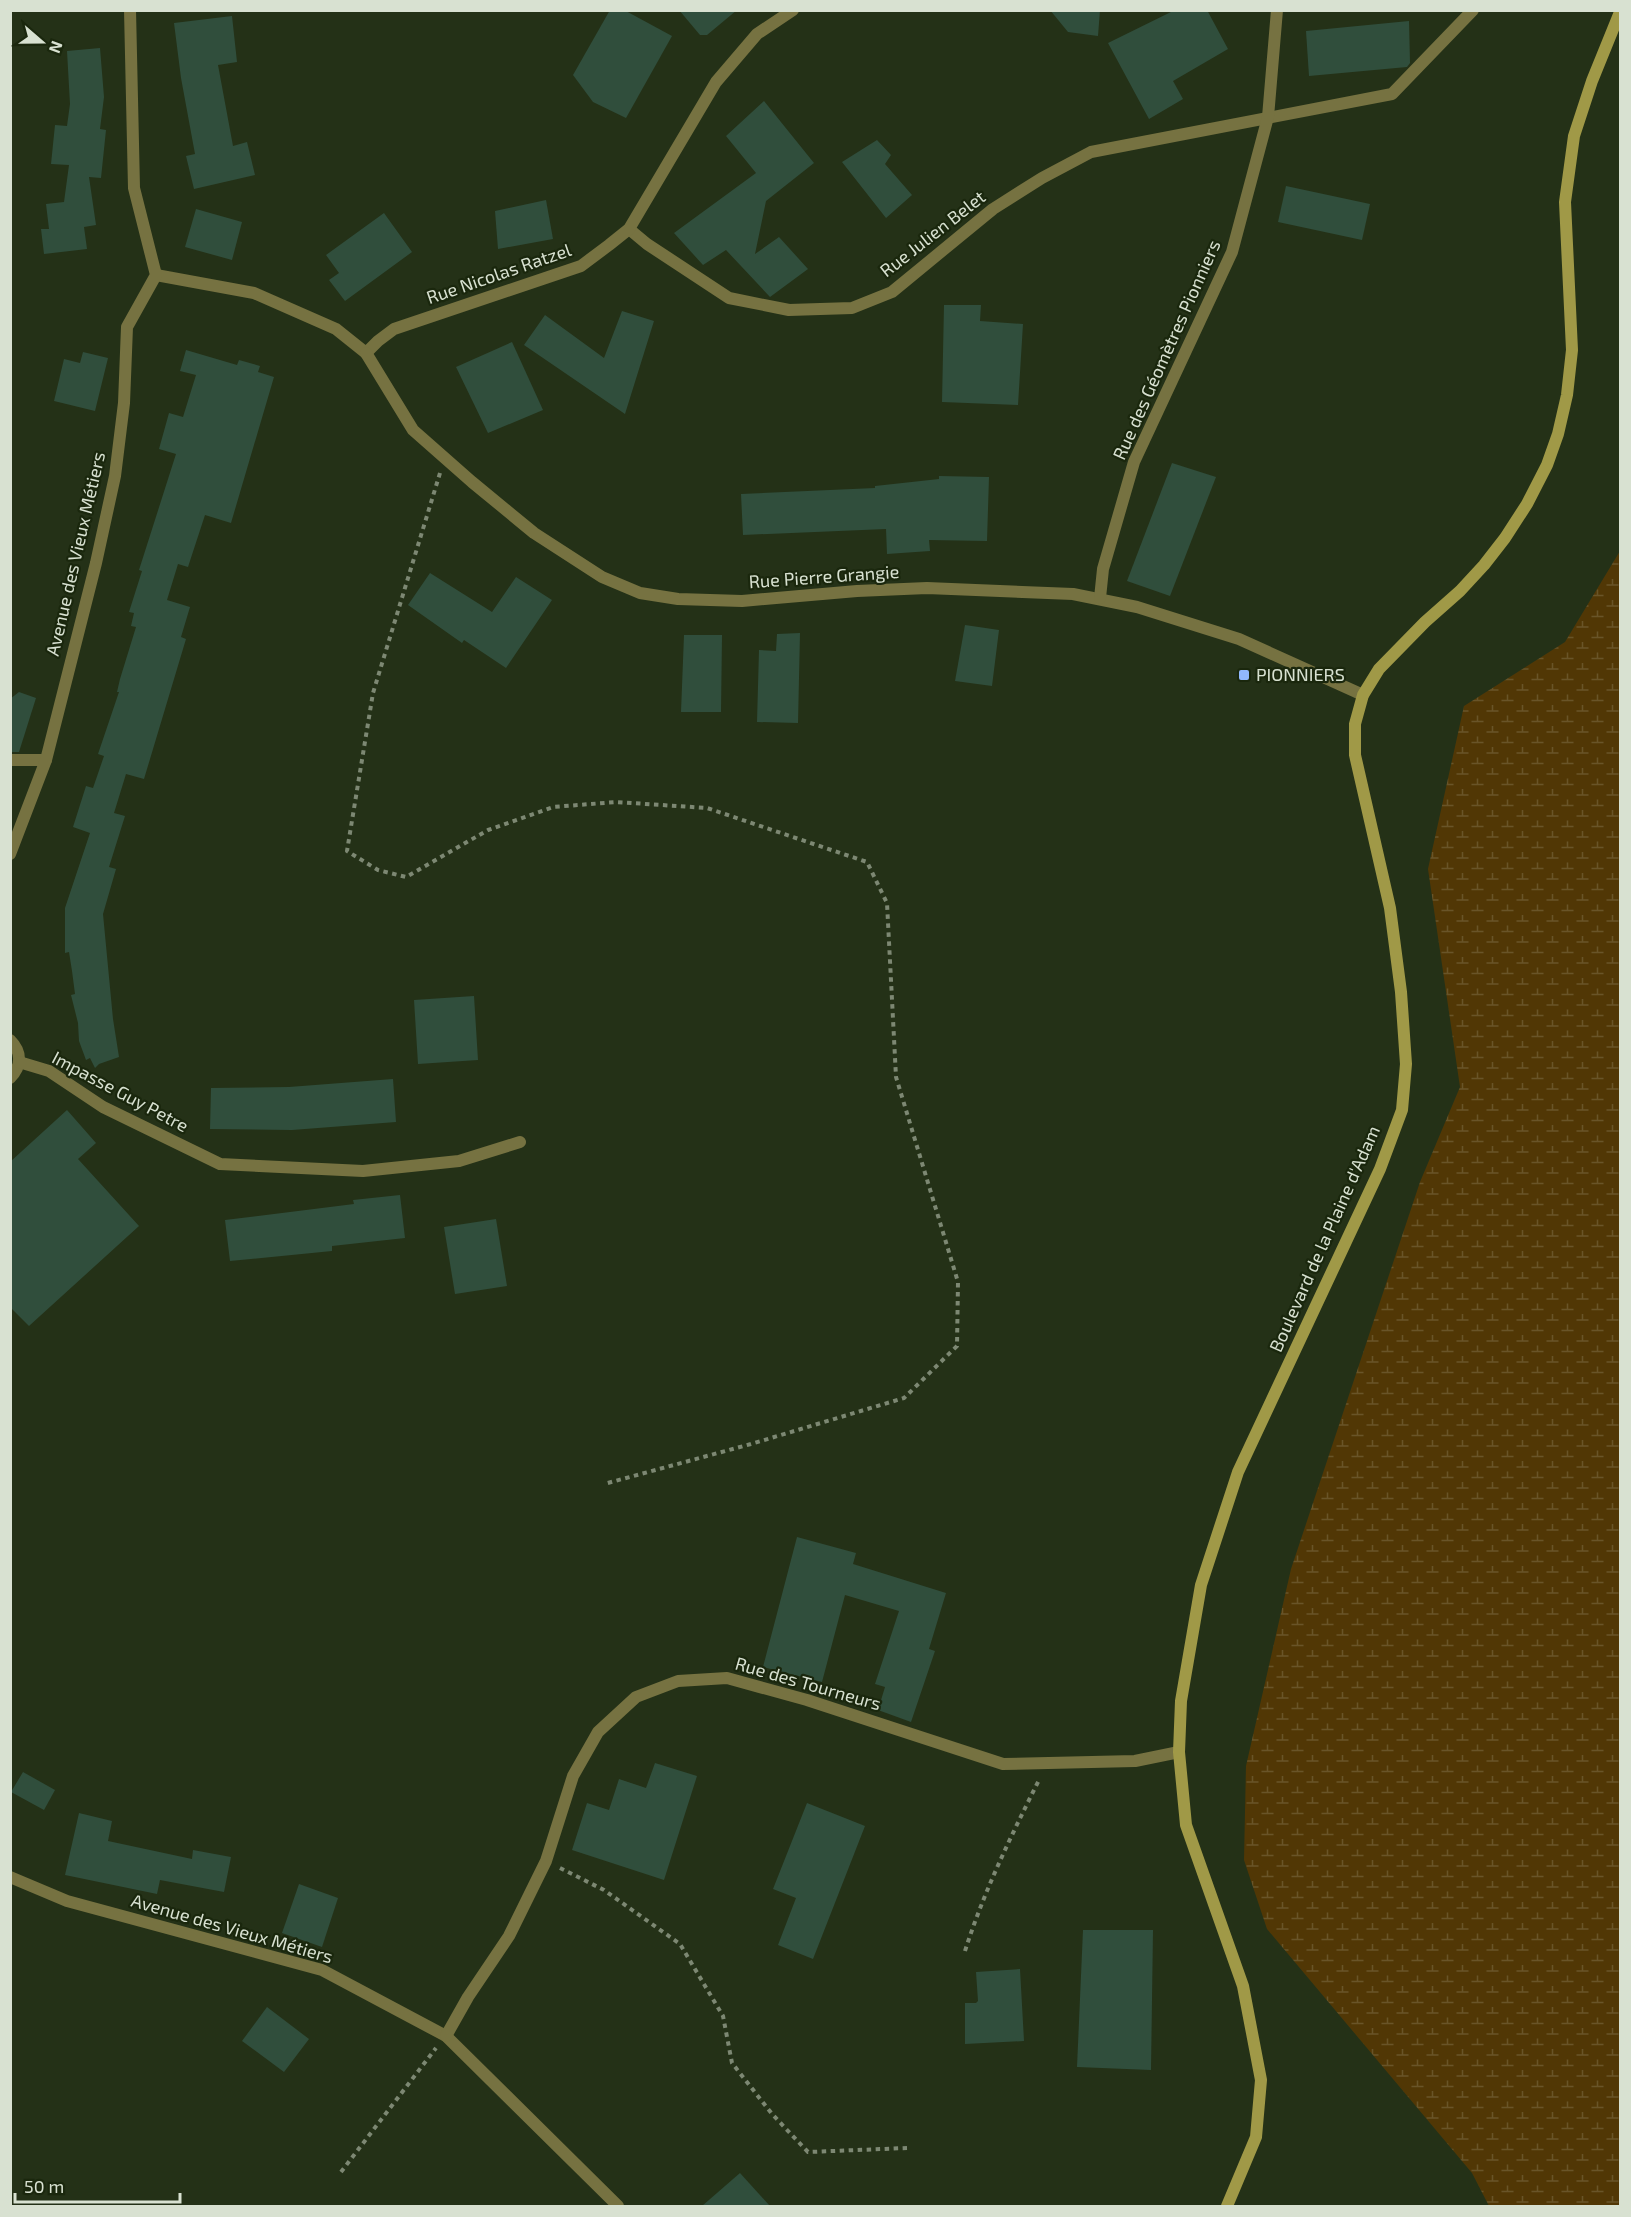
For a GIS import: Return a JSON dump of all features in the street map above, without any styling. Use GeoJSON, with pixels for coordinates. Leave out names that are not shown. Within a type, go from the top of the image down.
{"type":"FeatureCollection","features":[{"type":"Feature","properties":{"kind":"street"},"geometry":{"type":"LineString","coordinates":[[130,10],[134,188],[156,275],[254,293],[336,329],[366,353]]}},
{"type":"Feature","properties":{"kind":"street","name":"Rue Nicolas Ratzel"},"geometry":{"type":"LineString","coordinates":[[366,353],[378,340],[394,329],[580,266],[629,229],[716,82],[757,34],[793,10]]}},
{"type":"Feature","properties":{"kind":"street","name":"Rue des Géomètres Pionniers"},"geometry":{"type":"LineString","coordinates":[[1100,598],[1103,569],[1134,462],[1232,252],[1268,117],[1277,10]]}},
{"type":"Feature","properties":{"kind":"street","name":"Rue Julien Belet"},"geometry":{"type":"LineString","coordinates":[[629,229],[647,244],[729,298],[789,310],[852,308],[892,292],[993,209],[1041,178],[1091,152],[1392,94],[1473,10]]}},
{"type":"Feature","properties":{"kind":"street","name":"Boulevard de la Plaine d'Adam"},"geometry":{"type":"LineString","coordinates":[[1227,2206],[1256,2137],[1260,2080],[1243,1986],[1186,1824],[1179,1752],[1181,1701],[1201,1585],[1238,1472],[1380,1169],[1402,1110],[1406,1064],[1401,992],[1390,908],[1355,755],[1355,724],[1363,695],[1379,669],[1484,565],[1511,530],[1547,465],[1558,434],[1567,395],[1572,350],[1565,202],[1574,136],[1592,81],[1620,12]]}},
{"type":"Feature","properties":{"kind":"street","name":"Avenue des Vieux Métiers"},"geometry":{"type":"LineString","coordinates":[[10,854],[46,760],[96,563],[115,476],[124,403],[127,327],[156,275]]}},
{"type":"Feature","properties":{"kind":"street","name":"Rue Pierre Grangie"},"geometry":{"type":"LineString","coordinates":[[366,353],[413,430],[444,458],[534,533],[602,577],[640,593],[678,599],[742,601],[857,591],[927,588],[1073,594],[1137,607],[1239,639],[1363,695]]}},
{"type":"Feature","properties":{"kind":"street"},"geometry":{"type":"LineString","coordinates":[[10,760],[46,760]]}},
{"type":"Feature","properties":{"kind":"street"},"geometry":{"type":"LineString","coordinates":[[10,1040],[16,1047],[19,1062],[17,1070],[10,1078]]}},
{"type":"Feature","properties":{"kind":"street","name":"Impasse Guy Petre"},"geometry":{"type":"LineString","coordinates":[[19,1062],[49,1071],[104,1107],[220,1164],[363,1171],[459,1161],[520,1142]]}},
{"type":"Feature","properties":{"kind":"street","name":"Rue des Tourneurs"},"geometry":{"type":"LineString","coordinates":[[446,2036],[468,1997],[509,1936],[546,1861],[573,1776],[598,1732],[636,1697],[678,1681],[728,1678],[807,1700],[1003,1764],[1135,1761],[1179,1752]]}},
{"type":"Feature","properties":{"kind":"street","name":"Avenue des Vieux Métiers"},"geometry":{"type":"LineString","coordinates":[[10,1877],[67,1901],[322,1970],[446,2036],[618,2206]]}},
{"type":"Feature","properties":{"kind":"path"},"geometry":{"type":"LineString","coordinates":[[444,458],[373,693],[347,851],[378,870],[406,877],[488,830],[554,807],[616,802],[707,808],[867,862],[887,903],[896,1077],[958,1281],[957,1346],[904,1398],[751,1444],[604,1484]]}},
{"type":"Feature","properties":{"kind":"path"},"geometry":{"type":"LineString","coordinates":[[965,1951],[976,1917],[1005,1848],[1047,1763]]}},
{"type":"Feature","properties":{"kind":"path"},"geometry":{"type":"LineString","coordinates":[[546,1861],[604,1890],[680,1944],[723,2016],[732,2063],[772,2114],[808,2152],[907,2148]]}},
{"type":"Feature","properties":{"kind":"path"},"geometry":{"type":"LineString","coordinates":[[341,2172],[446,2036]]}},
{"type":"Feature","properties":{"kind":"green space"},"geometry":{"type":"Polygon","coordinates":[[[1620,551],[1620,2206],[1489,2206],[1472,2173],[1267,1929],[1244,1860],[1246,1766],[1291,1569],[1420,1182],[1460,1087],[1428,869],[1464,706],[1565,642],[1620,551]]]}},
{"type":"Feature","properties":{"kind":"building"},"geometry":{"type":"Polygon","coordinates":[[[610,10],[624,10],[672,36],[626,118],[593,102],[573,75],[610,10]]]}},
{"type":"Feature","properties":{"kind":"building"},"geometry":{"type":"Polygon","coordinates":[[[679,10],[737,10],[707,35],[700,35],[679,10]]]}},
{"type":"Feature","properties":{"kind":"building"},"geometry":{"type":"Polygon","coordinates":[[[1050,10],[1100,10],[1098,36],[1068,32],[1050,10]]]}},
{"type":"Feature","properties":{"kind":"building"},"geometry":{"type":"Polygon","coordinates":[[[1175,10],[1207,10],[1228,49],[1173,81],[1183,99],[1149,119],[1108,43],[1175,10]]]}},
{"type":"Feature","properties":{"kind":"building"},"geometry":{"type":"Polygon","coordinates":[[[232,16],[237,62],[218,65],[233,146],[247,142],[255,175],[194,189],[186,156],[195,154],[174,23],[232,16]]]}},
{"type":"Feature","properties":{"kind":"building"},"geometry":{"type":"Polygon","coordinates":[[[1409,21],[1410,63],[1407,67],[1309,76],[1306,31],[1409,21]]]}},
{"type":"Feature","properties":{"kind":"building"},"geometry":{"type":"Polygon","coordinates":[[[100,48],[104,97],[100,129],[106,130],[101,178],[89,177],[96,225],[84,227],[87,249],[44,254],[41,229],[49,229],[46,204],[64,202],[69,165],[51,164],[55,125],[67,126],[70,104],[67,51],[100,48]]]}},
{"type":"Feature","properties":{"kind":"building"},"geometry":{"type":"Polygon","coordinates":[[[764,101],[814,163],[766,201],[755,254],[779,237],[808,269],[770,297],[726,250],[703,265],[674,233],[756,173],[726,136],[764,101]]]}},
{"type":"Feature","properties":{"kind":"building"},"geometry":{"type":"Polygon","coordinates":[[[877,140],[891,155],[885,164],[912,195],[886,218],[842,162],[877,140]]]}},
{"type":"Feature","properties":{"kind":"building"},"geometry":{"type":"Polygon","coordinates":[[[1286,186],[1370,204],[1362,240],[1278,222],[1286,186]]]}},
{"type":"Feature","properties":{"kind":"building"},"geometry":{"type":"Polygon","coordinates":[[[546,200],[553,239],[498,249],[495,211],[546,200]]]}},
{"type":"Feature","properties":{"kind":"building"},"geometry":{"type":"Polygon","coordinates":[[[196,209],[242,222],[232,260],[185,247],[196,209]]]}},
{"type":"Feature","properties":{"kind":"building"},"geometry":{"type":"Polygon","coordinates":[[[384,213],[412,252],[345,301],[329,280],[339,273],[326,255],[384,213]]]}},
{"type":"Feature","properties":{"kind":"building"},"geometry":{"type":"Polygon","coordinates":[[[944,305],[981,305],[980,321],[1023,324],[1018,405],[942,402],[944,305]]]}},
{"type":"Feature","properties":{"kind":"building"},"geometry":{"type":"Polygon","coordinates":[[[622,311],[654,321],[625,414],[524,345],[545,315],[604,358],[622,311]]]}},
{"type":"Feature","properties":{"kind":"building"},"geometry":{"type":"Polygon","coordinates":[[[512,342],[543,410],[488,433],[456,367],[512,342]]]}},
{"type":"Feature","properties":{"kind":"building"},"geometry":{"type":"Polygon","coordinates":[[[186,350],[237,365],[239,360],[260,366],[258,372],[274,377],[231,523],[205,515],[188,567],[178,564],[167,600],[190,607],[181,637],[186,639],[144,779],[126,774],[114,813],[125,816],[109,867],[116,869],[103,914],[119,1057],[99,1064],[95,1068],[90,1058],[86,1060],[79,1041],[78,1023],[71,995],[75,994],[69,952],[65,953],[65,908],[90,833],[73,827],[86,786],[93,788],[104,756],[98,754],[119,692],[117,692],[120,679],[136,627],[131,626],[134,613],[129,612],[142,571],[139,570],[176,454],[159,449],[169,413],[183,417],[196,375],[180,371],[186,350]]]}},
{"type":"Feature","properties":{"kind":"building"},"geometry":{"type":"Polygon","coordinates":[[[83,352],[108,358],[95,411],[54,401],[64,359],[80,363],[83,352]]]}},
{"type":"Feature","properties":{"kind":"building"},"geometry":{"type":"Polygon","coordinates":[[[1172,463],[1216,477],[1170,596],[1127,581],[1172,463]]]}},
{"type":"Feature","properties":{"kind":"building"},"geometry":{"type":"Polygon","coordinates":[[[939,476],[989,477],[987,541],[929,540],[930,551],[887,554],[886,529],[743,535],[741,494],[875,488],[875,486],[939,479],[939,476]]]}},
{"type":"Feature","properties":{"kind":"building"},"geometry":{"type":"Polygon","coordinates":[[[430,573],[492,612],[516,577],[552,600],[506,668],[464,640],[462,643],[408,605],[430,573]]]}},
{"type":"Feature","properties":{"kind":"building"},"geometry":{"type":"Polygon","coordinates":[[[965,625],[999,630],[992,686],[955,681],[965,625]]]}},
{"type":"Feature","properties":{"kind":"building"},"geometry":{"type":"Polygon","coordinates":[[[800,633],[798,723],[757,722],[759,650],[776,651],[777,634],[800,633]]]}},
{"type":"Feature","properties":{"kind":"building"},"geometry":{"type":"Polygon","coordinates":[[[684,635],[722,635],[721,712],[681,712],[684,635]]]}},
{"type":"Feature","properties":{"kind":"building"},"geometry":{"type":"Polygon","coordinates":[[[19,692],[36,698],[19,752],[10,752],[10,699],[19,692]]]}},
{"type":"Feature","properties":{"kind":"building"},"geometry":{"type":"Polygon","coordinates":[[[474,996],[478,1060],[418,1064],[414,1000],[474,996]]]}},
{"type":"Feature","properties":{"kind":"building"},"geometry":{"type":"Polygon","coordinates":[[[393,1079],[396,1122],[292,1130],[210,1129],[211,1088],[289,1087],[393,1079]]]}},
{"type":"Feature","properties":{"kind":"building"},"geometry":{"type":"Polygon","coordinates":[[[67,1110],[96,1143],[78,1159],[139,1226],[29,1326],[10,1307],[10,1162],[67,1110]]]}},
{"type":"Feature","properties":{"kind":"building"},"geometry":{"type":"Polygon","coordinates":[[[400,1195],[405,1238],[332,1246],[332,1251],[230,1261],[225,1220],[354,1204],[353,1200],[400,1195]]]}},
{"type":"Feature","properties":{"kind":"building"},"geometry":{"type":"Polygon","coordinates":[[[496,1219],[507,1286],[455,1294],[444,1227],[496,1219]]]}},
{"type":"Feature","properties":{"kind":"building"},"geometry":{"type":"Polygon","coordinates":[[[797,1537],[856,1553],[853,1564],[946,1593],[929,1649],[935,1651],[911,1722],[878,1710],[885,1687],[875,1684],[899,1611],[845,1595],[822,1682],[763,1667],[797,1537]]]}},
{"type":"Feature","properties":{"kind":"building"},"geometry":{"type":"Polygon","coordinates":[[[655,1763],[697,1776],[664,1880],[572,1850],[587,1803],[609,1810],[619,1779],[646,1788],[655,1763]]]}},
{"type":"Feature","properties":{"kind":"building"},"geometry":{"type":"Polygon","coordinates":[[[23,1772],[55,1790],[44,1810],[11,1792],[23,1772]]]}},
{"type":"Feature","properties":{"kind":"building"},"geometry":{"type":"Polygon","coordinates":[[[807,1803],[865,1826],[813,1959],[778,1945],[796,1898],[773,1889],[807,1803]]]}},
{"type":"Feature","properties":{"kind":"building"},"geometry":{"type":"Polygon","coordinates":[[[79,1813],[112,1821],[108,1841],[192,1859],[193,1850],[231,1857],[224,1892],[160,1880],[157,1894],[65,1875],[79,1813]]]}},
{"type":"Feature","properties":{"kind":"building"},"geometry":{"type":"Polygon","coordinates":[[[299,1884],[338,1898],[322,1947],[282,1933],[299,1884]]]}},
{"type":"Feature","properties":{"kind":"building"},"geometry":{"type":"Polygon","coordinates":[[[1083,1930],[1153,1930],[1151,2070],[1077,2067],[1083,1930]]]}},
{"type":"Feature","properties":{"kind":"building"},"geometry":{"type":"Polygon","coordinates":[[[1020,1969],[1024,2041],[965,2044],[965,2003],[978,2001],[976,1972],[1020,1969]]]}},
{"type":"Feature","properties":{"kind":"building"},"geometry":{"type":"Polygon","coordinates":[[[267,2007],[309,2039],[284,2072],[242,2041],[267,2007]]]}},
{"type":"Feature","properties":{"kind":"building"},"geometry":{"type":"Polygon","coordinates":[[[740,2173],[770,2206],[702,2206],[740,2173]]]}},
{"type":"Feature","properties":{"kind":"place","name":"PIONNIERS"},"geometry":{"type":"Point","coordinates":[1244,675]}}]}
